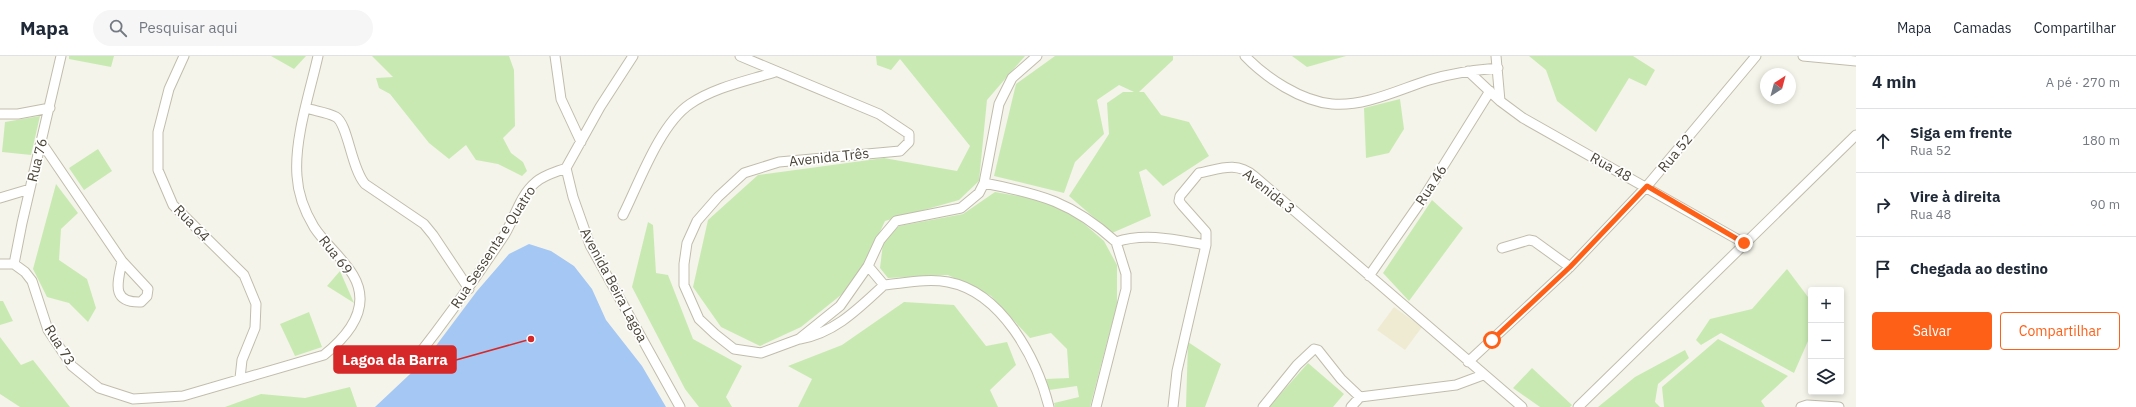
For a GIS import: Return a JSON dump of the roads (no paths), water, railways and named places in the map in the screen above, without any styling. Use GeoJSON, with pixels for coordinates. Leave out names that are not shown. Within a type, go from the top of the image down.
{"type":"FeatureCollection","features":[{"type":"Feature","properties":{"kind":"street","name":"Rua 76"},"geometry":{"type":"LineString","coordinates":[[14,264],[61,56]]}},
{"type":"Feature","properties":{"kind":"street","name":"Rua 64"},"geometry":{"type":"LineString","coordinates":[[184,56],[169,89],[158,132],[158,170],[173,205],[244,275],[256,304],[255,328],[242,360],[240,378]]}},
{"type":"Feature","properties":{"kind":"street","name":"Rua 69"},"geometry":{"type":"LineString","coordinates":[[240,378],[324,355],[340,342],[351,329],[358,309],[359,290],[352,275],[315,228],[304,207],[296,176],[298,147],[318,56]]}},
{"type":"Feature","properties":{"kind":"street"},"geometry":{"type":"LineString","coordinates":[[554,56],[561,98],[581,142]]}},
{"type":"Feature","properties":{"kind":"street"},"geometry":{"type":"LineString","coordinates":[[566,168],[600,108],[633,56]]}},
{"type":"Feature","properties":{"kind":"street","name":"Avenida Três"},"geometry":{"type":"LineString","coordinates":[[740,56],[878,114],[909,134],[909,142],[900,150],[779,162],[744,173],[718,197],[697,221],[687,243],[684,264],[684,284],[699,319],[734,349],[761,353],[799,339]]}},
{"type":"Feature","properties":{"kind":"street"},"geometry":{"type":"LineString","coordinates":[[799,339],[840,306],[868,266],[880,240],[896,221],[961,208],[979,193],[984,183],[999,104],[1012,78],[1038,56]]}},
{"type":"Feature","properties":{"kind":"street"},"geometry":{"type":"LineString","coordinates":[[1245,56],[1259,71],[1297,95],[1332,104],[1366,101],[1430,80],[1468,71],[1498,68]]}},
{"type":"Feature","properties":{"kind":"street"},"geometry":{"type":"LineString","coordinates":[[1496,56],[1500,101]]}},
{"type":"Feature","properties":{"kind":"street","name":"Rua 52"},"geometry":{"type":"LineString","coordinates":[[1468,362],[1570,267],[1647,186],[1756,56]]}},
{"type":"Feature","properties":{"kind":"street"},"geometry":{"type":"LineString","coordinates":[[1803,56],[1856,61]]}},
{"type":"Feature","properties":{"kind":"street","name":"Rua 48"},"geometry":{"type":"LineString","coordinates":[[1468,71],[1500,101],[1523,118],[1647,186],[1744,243]]}},
{"type":"Feature","properties":{"kind":"street"},"geometry":{"type":"LineString","coordinates":[[623,215],[654,152],[675,117],[690,104],[719,89],[775,72]]}},
{"type":"Feature","properties":{"kind":"street","name":"Rua 46"},"geometry":{"type":"LineString","coordinates":[[1368,276],[1422,200],[1490,91]]}},
{"type":"Feature","properties":{"kind":"street"},"geometry":{"type":"LineString","coordinates":[[0,114],[18,114],[50,108]]}},
{"type":"Feature","properties":{"kind":"street"},"geometry":{"type":"LineString","coordinates":[[306,108],[330,115],[341,123],[358,176],[365,184],[424,224],[433,235],[469,290]]}},
{"type":"Feature","properties":{"kind":"street"},"geometry":{"type":"LineString","coordinates":[[1578,407],[1856,135]]}},
{"type":"Feature","properties":{"kind":"street"},"geometry":{"type":"LineString","coordinates":[[42,142],[122,260],[148,289],[147,296],[141,302],[129,303],[122,298],[117,288],[122,260]]}},
{"type":"Feature","properties":{"kind":"street","name":"Avenida 3"},"geometry":{"type":"LineString","coordinates":[[1173,407],[1177,371],[1206,245],[1206,232],[1179,201],[1180,196],[1199,173],[1227,167],[1245,168],[1368,276],[1522,407]]}},
{"type":"Feature","properties":{"kind":"street","name":"Rua Sessenta e Quatro"},"geometry":{"type":"LineString","coordinates":[[416,358],[469,290],[510,226],[525,193],[540,179],[566,168]]}},
{"type":"Feature","properties":{"kind":"street","name":"Avenida Beira Lagoa"},"geometry":{"type":"LineString","coordinates":[[566,168],[573,197],[590,245],[680,407]]}},
{"type":"Feature","properties":{"kind":"street"},"geometry":{"type":"LineString","coordinates":[[984,183],[1031,192],[1062,204],[1084,216],[1116,242],[1126,274],[1126,289],[1096,407]]}},
{"type":"Feature","properties":{"kind":"street"},"geometry":{"type":"LineString","coordinates":[[0,198],[30,189]]}},
{"type":"Feature","properties":{"kind":"street"},"geometry":{"type":"LineString","coordinates":[[1116,242],[1125,239],[1153,237],[1206,245]]}},
{"type":"Feature","properties":{"kind":"street"},"geometry":{"type":"LineString","coordinates":[[1502,248],[1529,240],[1534,241],[1570,267]]}},
{"type":"Feature","properties":{"kind":"street"},"geometry":{"type":"LineString","coordinates":[[0,264],[14,264]]}},
{"type":"Feature","properties":{"kind":"street","name":"Rua 73"},"geometry":{"type":"LineString","coordinates":[[14,264],[25,272],[32,281],[48,330],[72,366],[99,388],[133,399],[183,396],[240,378]]}},
{"type":"Feature","properties":{"kind":"street"},"geometry":{"type":"LineString","coordinates":[[868,266],[884,285]]}},
{"type":"Feature","properties":{"kind":"street"},"geometry":{"type":"LineString","coordinates":[[799,339],[822,334],[843,321],[884,285],[926,281],[949,282],[970,291],[991,304],[1016,332],[1027,348],[1049,407]]}},
{"type":"Feature","properties":{"kind":"street"},"geometry":{"type":"LineString","coordinates":[[1263,407],[1297,365],[1314,349],[1318,350],[1341,378],[1360,397]]}},
{"type":"Feature","properties":{"kind":"street"},"geometry":{"type":"LineString","coordinates":[[1351,407],[1360,397],[1436,389],[1456,385],[1483,375]]}},
{"type":"Feature","properties":{"kind":"street"},"geometry":{"type":"LineString","coordinates":[[1801,407],[1807,405],[1839,407]]}},
{"type":"Feature","properties":{"kind":"water"},"geometry":{"type":"Polygon","coordinates":[[[529,244],[551,251],[574,266],[592,289],[606,320],[642,366],[666,407],[375,407],[426,359],[477,291],[509,254],[529,244]]]}},
{"type":"Feature","properties":{"kind":"place","name":"Lagoa da Barra"},"geometry":{"type":"Point","coordinates":[531,339]}}]}
